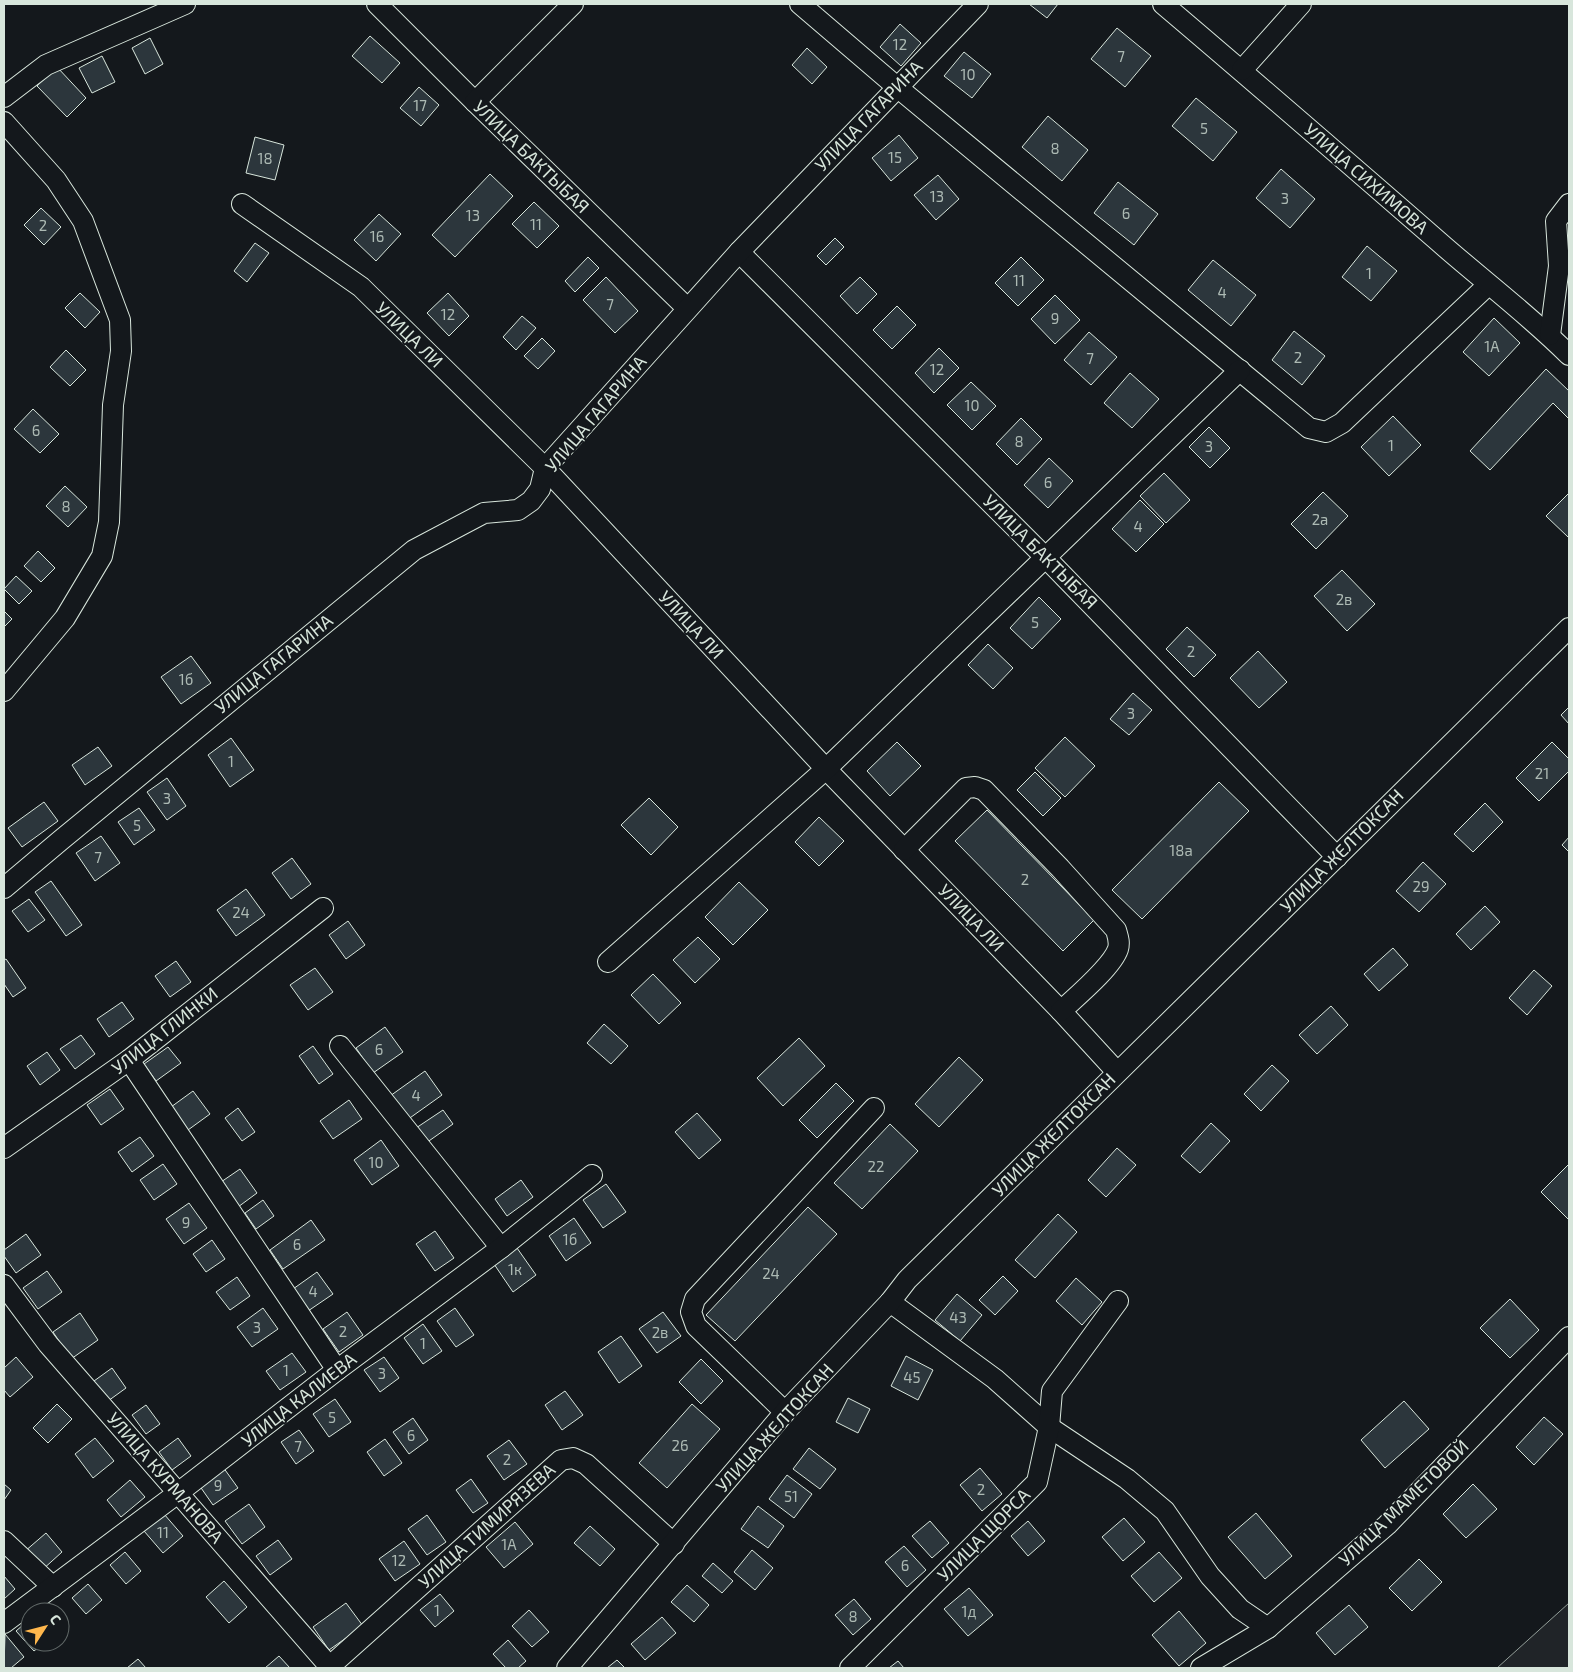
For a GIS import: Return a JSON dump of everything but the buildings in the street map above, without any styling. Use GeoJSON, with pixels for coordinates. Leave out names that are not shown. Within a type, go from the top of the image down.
{"type":"FeatureCollection","features":[{"type":"Feature","properties":{"kind":"street"},"geometry":{"type":"LineString","coordinates":[[4,97],[46,65],[186,4]]}},
{"type":"Feature","properties":{"kind":"street","name":"УЛИЦА БАКТЫБАЯ"},"geometry":{"type":"LineString","coordinates":[[377,4],[687,308]]}},
{"type":"Feature","properties":{"kind":"street"},"geometry":{"type":"LineString","coordinates":[[475,102],[573,4]]}},
{"type":"Feature","properties":{"kind":"street"},"geometry":{"type":"LineString","coordinates":[[800,4],[897,87],[1309,428],[1326,432],[1342,423],[1488,285]]}},
{"type":"Feature","properties":{"kind":"street","name":"УЛИЦА ГАГАРИНА"},"geometry":{"type":"LineString","coordinates":[[4,888],[414,550],[484,513],[518,510],[531,501],[540,489],[545,468],[687,308],[978,4]]}},
{"type":"Feature","properties":{"kind":"street","name":"УЛИЦА СИХИМОВА"},"geometry":{"type":"LineString","coordinates":[[1162,4],[1242,70],[1488,285],[1550,336],[1569,355]]}},
{"type":"Feature","properties":{"kind":"street"},"geometry":{"type":"LineString","coordinates":[[1242,70],[1301,4]]}},
{"type":"Feature","properties":{"kind":"street"},"geometry":{"type":"LineString","coordinates":[[4,122],[56,180],[83,220],[120,320],[121,351],[113,405],[109,522],[102,556],[65,618],[4,691]]}},
{"type":"Feature","properties":{"kind":"street","name":"УЛИЦА ЛИ"},"geometry":{"type":"LineString","coordinates":[[242,204],[361,288],[545,468],[826,770],[1061,1011],[1117,1072]]}},
{"type":"Feature","properties":{"kind":"street"},"geometry":{"type":"LineString","coordinates":[[1550,336],[1559,266],[1556,221],[1569,204]]}},
{"type":"Feature","properties":{"kind":"street","name":"УЛИЦА БАКТЫБАЯ"},"geometry":{"type":"LineString","coordinates":[[739,252],[1046,558],[1337,857]]}},
{"type":"Feature","properties":{"kind":"street"},"geometry":{"type":"LineString","coordinates":[[608,962],[826,770],[1240,370]]}},
{"type":"Feature","properties":{"kind":"street","name":"УЛИЦА ЖЕЛТОКСАН"},"geometry":{"type":"LineString","coordinates":[[567,1668],[785,1412],[890,1302],[907,1280],[1569,628]]}},
{"type":"Feature","properties":{"kind":"street"},"geometry":{"type":"LineString","coordinates":[[904,850],[966,788],[975,787],[984,790],[1060,868],[1116,930],[1119,939],[1118,949],[1113,960],[1061,1011]]}},
{"type":"Feature","properties":{"kind":"street","name":"УЛИЦА ГЛИНКИ"},"geometry":{"type":"LineString","coordinates":[[4,1148],[130,1060],[323,908]]}},
{"type":"Feature","properties":{"kind":"street"},"geometry":{"type":"LineString","coordinates":[[340,1046],[501,1248]]}},
{"type":"Feature","properties":{"kind":"street"},"geometry":{"type":"LineString","coordinates":[[130,1060],[337,1370]]}},
{"type":"Feature","properties":{"kind":"street"},"geometry":{"type":"LineString","coordinates":[[785,1412],[696,1326],[691,1312],[695,1298],[874,1108]]}},
{"type":"Feature","properties":{"kind":"street","name":"УЛИЦА КАЛИЕВА"},"geometry":{"type":"LineString","coordinates":[[4,1623],[501,1248],[592,1175]]}},
{"type":"Feature","properties":{"kind":"street","name":"УЛИЦА КУРМАНОВА"},"geometry":{"type":"LineString","coordinates":[[4,1285],[48,1344],[329,1668]]}},
{"type":"Feature","properties":{"kind":"street","name":"УЛИЦА ЩОРСА"},"geometry":{"type":"LineString","coordinates":[[850,1668],[1037,1482],[1049,1427],[1052,1391],[1118,1301]]}},
{"type":"Feature","properties":{"kind":"street"},"geometry":{"type":"LineString","coordinates":[[890,1302],[995,1379],[1049,1427],[1127,1478],[1165,1511],[1210,1576],[1240,1609],[1268,1628]]}},
{"type":"Feature","properties":{"kind":"street","name":"УЛИЦА МАМЕТОВОЙ"},"geometry":{"type":"LineString","coordinates":[[1201,1668],[1268,1628],[1387,1525],[1569,1337]]}},
{"type":"Feature","properties":{"kind":"street","name":"УЛИЦА ТИМИРЯЗЕВА"},"geometry":{"type":"LineString","coordinates":[[329,1668],[561,1460],[573,1458],[586,1464],[674,1544]]}},
{"type":"Feature","properties":{"kind":"street"},"geometry":{"type":"LineString","coordinates":[[4,1541],[53,1587]]}},
{"type":"Feature","properties":{"kind":"shaded area"},"geometry":{"type":"Polygon","coordinates":[[[1569,1603],[1569,1668],[1497,1668],[1569,1603]]]}}]}
